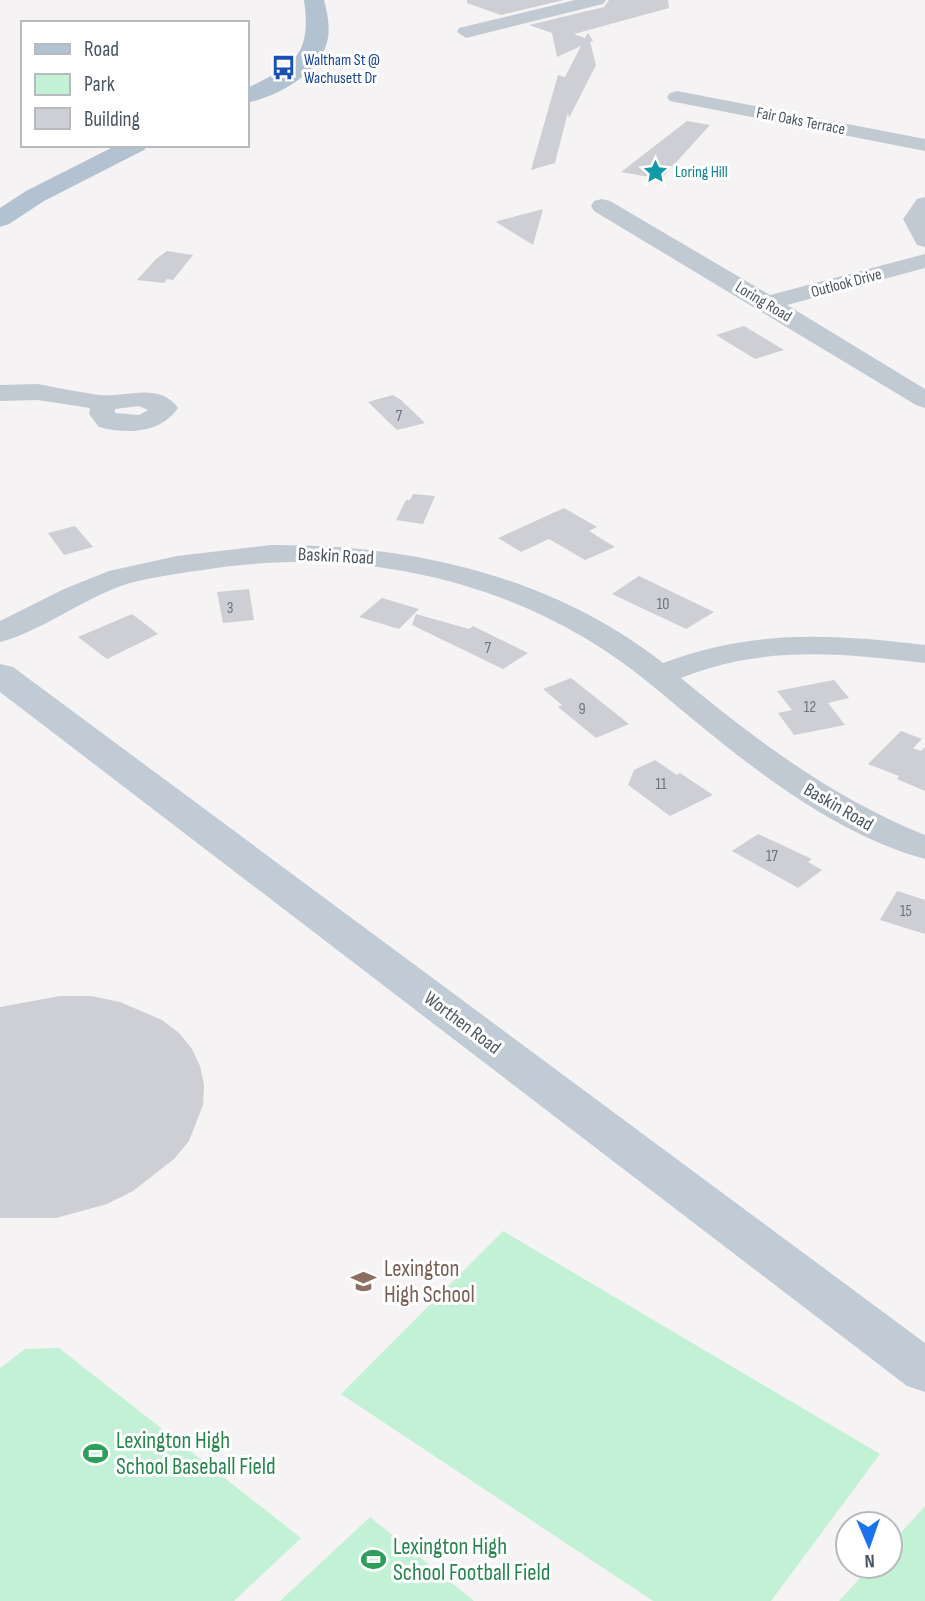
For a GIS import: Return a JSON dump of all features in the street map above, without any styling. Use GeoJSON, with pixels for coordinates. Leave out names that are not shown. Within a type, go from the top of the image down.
{"type":"FeatureCollection","features":[{"type":"Feature","properties":{"kind":"main road"},"geometry":{"type":"LineString","coordinates":[[248,95],[299,68],[312,53],[320,28],[314,0]]}},
{"type":"Feature","properties":{"kind":"main road"},"geometry":{"type":"LineString","coordinates":[[0,219],[35,196],[131,147]]}},
{"type":"Feature","properties":{"kind":"main road","name":"Worthen Road"},"geometry":{"type":"LineString","coordinates":[[0,675],[925,1371]]}},
{"type":"Feature","properties":{"kind":"street"},"geometry":{"type":"LineString","coordinates":[[466,32],[597,0]]}},
{"type":"Feature","properties":{"kind":"street","name":"Fair Oaks Terrace"},"geometry":{"type":"LineString","coordinates":[[677,97],[925,145]]}},
{"type":"Feature","properties":{"kind":"street"},"geometry":{"type":"LineString","coordinates":[[925,204],[914,219],[925,240]]}},
{"type":"Feature","properties":{"kind":"street","name":"Loring Road"},"geometry":{"type":"LineString","coordinates":[[602,206],[768,303],[925,400]]}},
{"type":"Feature","properties":{"kind":"street","name":"Outlook Drive"},"geometry":{"type":"LineString","coordinates":[[768,303],[925,261]]}},
{"type":"Feature","properties":{"kind":"street"},"geometry":{"type":"LineString","coordinates":[[0,393],[38,392],[103,403]]}},
{"type":"Feature","properties":{"kind":"street","name":"Baskin Road"},"geometry":{"type":"LineString","coordinates":[[0,633],[99,584],[142,571],[222,557],[329,553],[398,559],[450,570],[513,590],[582,623],[622,646],[748,749],[820,798],[881,831],[925,848]]}},
{"type":"Feature","properties":{"kind":"street"},"geometry":{"type":"LineString","coordinates":[[659,676],[716,655],[776,645],[824,645],[925,654]]}},
{"type":"Feature","properties":{"kind":"green space"},"geometry":{"type":"Polygon","coordinates":[[[503,1231],[880,1454],[838,1510],[834,1510],[834,1516],[771,1601],[653,1601],[341,1394],[503,1231]]]}},
{"type":"Feature","properties":{"kind":"green space","name":"Lexington High School Baseball Field"},"geometry":{"type":"Polygon","coordinates":[[[59,1348],[301,1538],[234,1601],[0,1601],[0,1368],[25,1349],[59,1348]]]}},
{"type":"Feature","properties":{"kind":"green space"},"geometry":{"type":"Polygon","coordinates":[[[925,1506],[925,1601],[839,1601],[858,1580],[904,1580],[904,1529],[925,1506]]]}},
{"type":"Feature","properties":{"kind":"green space","name":"Lexington High School Football Field"},"geometry":{"type":"Polygon","coordinates":[[[370,1517],[474,1601],[280,1601],[370,1517]]]}},
{"type":"Feature","properties":{"kind":"building"},"geometry":{"type":"Polygon","coordinates":[[[467,0],[564,0],[501,15],[467,3],[467,0]]]}},
{"type":"Feature","properties":{"kind":"building"},"geometry":{"type":"Polygon","coordinates":[[[609,0],[668,0],[669,8],[574,34],[585,38],[588,33],[593,41],[590,42],[596,65],[569,118],[568,112],[555,163],[531,170],[558,75],[565,77],[581,46],[557,57],[552,33],[529,25],[604,7],[609,0]]]}},
{"type":"Feature","properties":{"kind":"building"},"geometry":{"type":"Polygon","coordinates":[[[687,121],[710,125],[661,179],[621,172],[687,121]]]}},
{"type":"Feature","properties":{"kind":"building"},"geometry":{"type":"Polygon","coordinates":[[[543,209],[533,245],[496,222],[501,220],[543,209]]]}},
{"type":"Feature","properties":{"kind":"building"},"geometry":{"type":"Polygon","coordinates":[[[167,251],[193,255],[173,280],[167,279],[164,283],[137,280],[156,259],[167,251]]]}},
{"type":"Feature","properties":{"kind":"building"},"geometry":{"type":"Polygon","coordinates":[[[744,326],[784,350],[755,359],[716,335],[744,326]]]}},
{"type":"Feature","properties":{"kind":"building"},"geometry":{"type":"Polygon","coordinates":[[[393,395],[425,423],[397,430],[368,402],[393,395]]]}},
{"type":"Feature","properties":{"kind":"building"},"geometry":{"type":"Polygon","coordinates":[[[413,494],[435,496],[423,524],[396,520],[406,500],[410,500],[413,494]]]}},
{"type":"Feature","properties":{"kind":"building"},"geometry":{"type":"Polygon","coordinates":[[[564,508],[597,527],[589,531],[615,547],[585,560],[549,539],[521,552],[498,538],[564,508]]]}},
{"type":"Feature","properties":{"kind":"building"},"geometry":{"type":"Polygon","coordinates":[[[75,526],[93,547],[64,555],[48,533],[75,526]]]}},
{"type":"Feature","properties":{"kind":"building"},"geometry":{"type":"Polygon","coordinates":[[[639,576],[714,612],[686,629],[612,594],[639,576]]]}},
{"type":"Feature","properties":{"kind":"building"},"geometry":{"type":"Polygon","coordinates":[[[249,589],[254,620],[223,623],[217,592],[249,589]]]}},
{"type":"Feature","properties":{"kind":"building"},"geometry":{"type":"Polygon","coordinates":[[[382,598],[419,609],[399,629],[359,617],[382,598]]]}},
{"type":"Feature","properties":{"kind":"building"},"geometry":{"type":"Polygon","coordinates":[[[132,614],[158,634],[107,659],[78,637],[132,614]]]}},
{"type":"Feature","properties":{"kind":"building"},"geometry":{"type":"Polygon","coordinates":[[[416,614],[469,629],[473,626],[528,653],[503,669],[412,625],[416,614]]]}},
{"type":"Feature","properties":{"kind":"building"},"geometry":{"type":"Polygon","coordinates":[[[571,678],[629,724],[596,738],[558,707],[562,705],[543,689],[571,678]]]}},
{"type":"Feature","properties":{"kind":"building"},"geometry":{"type":"Polygon","coordinates":[[[834,680],[849,698],[828,703],[845,725],[794,735],[778,713],[792,710],[777,691],[834,680]]]}},
{"type":"Feature","properties":{"kind":"building"},"geometry":{"type":"Polygon","coordinates":[[[901,731],[922,739],[913,748],[921,751],[925,747],[925,791],[897,779],[899,776],[868,764],[901,731]]]}},
{"type":"Feature","properties":{"kind":"building"},"geometry":{"type":"Polygon","coordinates":[[[655,760],[713,795],[670,816],[628,785],[634,770],[655,760]]]}},
{"type":"Feature","properties":{"kind":"building"},"geometry":{"type":"Polygon","coordinates":[[[758,834],[812,859],[808,862],[822,870],[798,888],[732,851],[758,834]]]}},
{"type":"Feature","properties":{"kind":"building"},"geometry":{"type":"Polygon","coordinates":[[[897,891],[925,900],[925,934],[880,920],[897,891]]]}},
{"type":"Feature","properties":{"kind":"building"},"geometry":{"type":"Polygon","coordinates":[[[60,996],[91,996],[120,1002],[162,1020],[179,1033],[192,1049],[200,1066],[204,1085],[203,1105],[189,1141],[174,1159],[133,1191],[107,1204],[56,1218],[0,1218],[0,1007],[60,996]]]}},
{"type":"Feature","properties":{"kind":"place","name":"Waltham St @ Wachusett Dr"},"geometry":{"type":"Point","coordinates":[284,68]}},
{"type":"Feature","properties":{"kind":"place","name":"Loring Hill"},"geometry":{"type":"Point","coordinates":[655,171]}},
{"type":"Feature","properties":{"kind":"place","name":"Lexington High School"},"geometry":{"type":"Point","coordinates":[364,1281]}},
{"type":"Feature","properties":{"kind":"place","name":"Lexington High School Baseball Field"},"geometry":{"type":"Point","coordinates":[96,1453]}},
{"type":"Feature","properties":{"kind":"place","name":"Lexington High School Football Field"},"geometry":{"type":"Point","coordinates":[373,1559]}}]}
